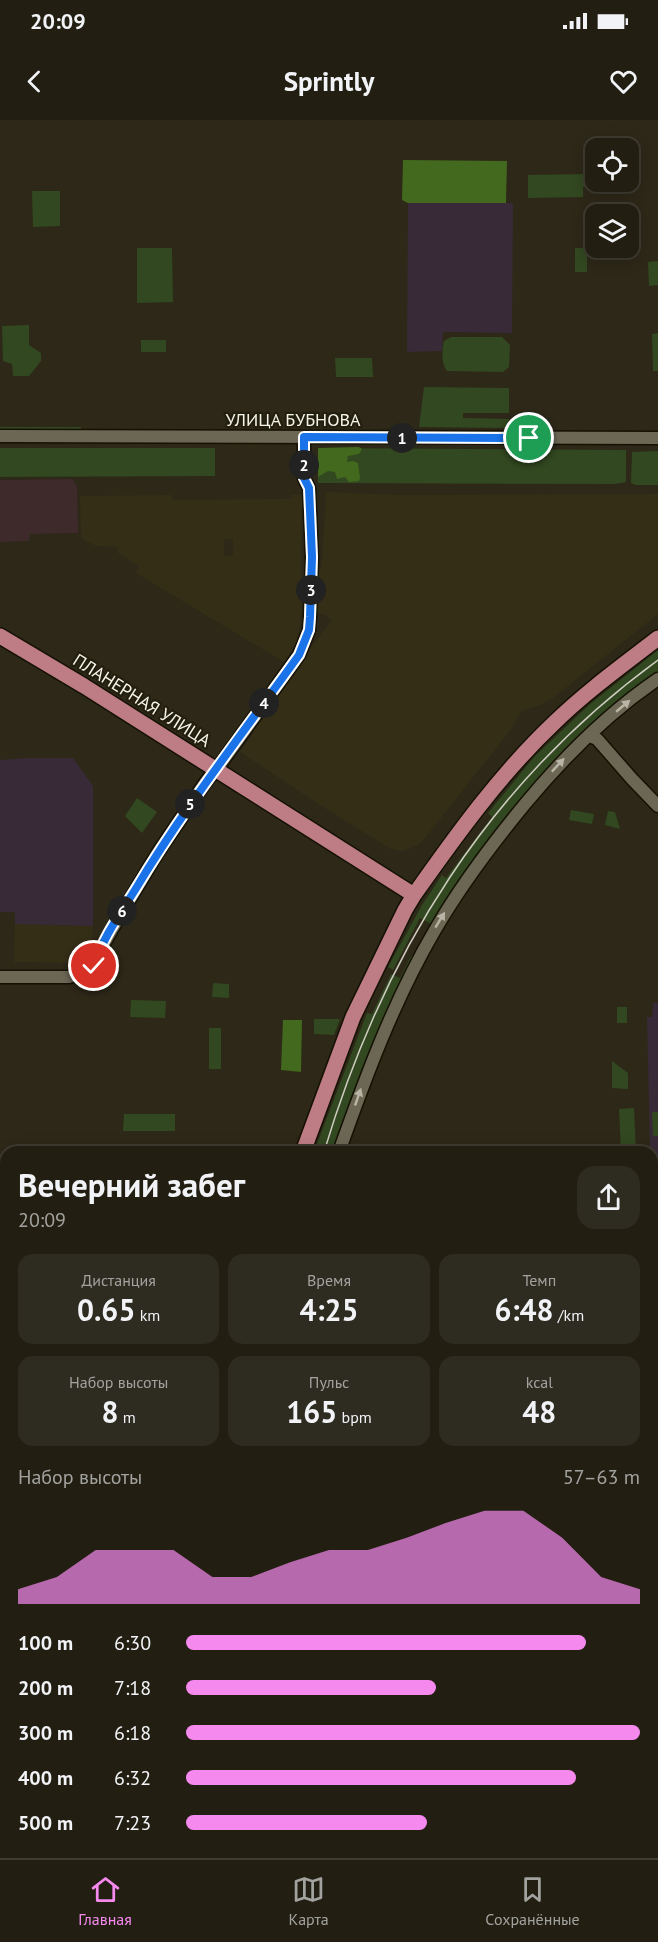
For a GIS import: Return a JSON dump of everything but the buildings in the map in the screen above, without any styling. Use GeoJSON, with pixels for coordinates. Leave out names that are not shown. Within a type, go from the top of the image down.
{"type":"FeatureCollection","features":[{"type":"Feature","properties":{"kind":"main road","name":"ПЛАНЕРНАЯ УЛИЦА"},"geometry":{"type":"LineString","coordinates":[[0,636],[216,769],[414,895]]}},
{"type":"Feature","properties":{"kind":"main road"},"geometry":{"type":"LineString","coordinates":[[305,1146],[353,1017],[414,895],[478,807],[536,740],[584,696],[658,638]]}},
{"type":"Feature","properties":{"kind":"street","name":"УЛИЦА БУБНОВА"},"geometry":{"type":"LineString","coordinates":[[0,436],[658,438]]}},
{"type":"Feature","properties":{"kind":"street"},"geometry":{"type":"LineString","coordinates":[[0,977],[69,977],[88,971],[94,966],[104,943],[157,854],[204,783],[299,655],[305,644],[310,617],[312,554],[309,488],[304,478],[304,437]]}},
{"type":"Feature","properties":{"kind":"street"},"geometry":{"type":"LineString","coordinates":[[341,1146],[366,1075],[424,948],[483,855],[560,763],[628,701],[658,679]]}},
{"type":"Feature","properties":{"kind":"street"},"geometry":{"type":"LineString","coordinates":[[589,736],[597,739],[658,806]]}},
{"type":"Feature","properties":{"kind":"shaded area"},"geometry":{"type":"Polygon","coordinates":[[[408,203],[513,203],[512,333],[443,332],[442,351],[407,352],[408,203]]]}},
{"type":"Feature","properties":{"kind":"shaded area"},"geometry":{"type":"Polygon","coordinates":[[[73,479],[77,487],[78,533],[30,534],[29,541],[0,542],[0,480],[73,479]]]}},
{"type":"Feature","properties":{"kind":"shaded area"},"geometry":{"type":"Polygon","coordinates":[[[326,492],[403,495],[658,494],[658,614],[553,698],[521,711],[512,728],[422,842],[401,851],[389,848],[240,752],[253,733],[249,730],[332,620],[316,613],[318,572],[322,565],[326,492]]]}},
{"type":"Feature","properties":{"kind":"shaded area"},"geometry":{"type":"Polygon","coordinates":[[[172,495],[173,500],[291,499],[292,495],[305,495],[305,508],[301,508],[299,630],[296,643],[284,662],[136,573],[139,566],[118,553],[118,547],[96,546],[81,538],[80,496],[172,495]],[[224,539],[224,556],[233,556],[233,539],[224,539]]]}},
{"type":"Feature","properties":{"kind":"shaded area"},"geometry":{"type":"Polygon","coordinates":[[[73,758],[93,786],[93,926],[15,924],[15,912],[0,912],[0,760],[73,758]]]}},
{"type":"Feature","properties":{"kind":"shaded area"},"geometry":{"type":"Polygon","coordinates":[[[15,924],[93,926],[92,940],[72,963],[14,962],[15,924]]]}},
{"type":"Feature","properties":{"kind":"shaded area"},"geometry":{"type":"Polygon","coordinates":[[[653,1003],[658,1003],[658,1146],[650,1146],[647,1017],[652,1017],[653,1003]]]}},
{"type":"Feature","properties":{"kind":"green space"},"geometry":{"type":"Polygon","coordinates":[[[403,160],[507,161],[506,203],[408,203],[402,200],[403,160]]]}},
{"type":"Feature","properties":{"kind":"green space"},"geometry":{"type":"Polygon","coordinates":[[[585,174],[583,197],[528,198],[528,175],[585,174]]]}},
{"type":"Feature","properties":{"kind":"green space"},"geometry":{"type":"Polygon","coordinates":[[[32,191],[60,191],[60,226],[33,227],[32,191]]]}},
{"type":"Feature","properties":{"kind":"green space"},"geometry":{"type":"Polygon","coordinates":[[[137,248],[172,248],[173,302],[137,303],[137,248]]]}},
{"type":"Feature","properties":{"kind":"green space"},"geometry":{"type":"Polygon","coordinates":[[[575,248],[585,248],[587,272],[575,272],[575,248]]]}},
{"type":"Feature","properties":{"kind":"green space"},"geometry":{"type":"Polygon","coordinates":[[[658,261],[658,285],[649,286],[648,262],[658,261]]]}},
{"type":"Feature","properties":{"kind":"green space"},"geometry":{"type":"Polygon","coordinates":[[[29,325],[29,345],[41,353],[41,361],[29,376],[13,376],[12,364],[3,361],[2,326],[29,325]]]}},
{"type":"Feature","properties":{"kind":"green space"},"geometry":{"type":"Polygon","coordinates":[[[658,333],[658,371],[653,371],[652,334],[658,333]]]}},
{"type":"Feature","properties":{"kind":"green space"},"geometry":{"type":"Polygon","coordinates":[[[451,337],[502,337],[510,345],[509,367],[503,372],[447,371],[443,361],[443,348],[444,341],[451,337]]]}},
{"type":"Feature","properties":{"kind":"green space"},"geometry":{"type":"Polygon","coordinates":[[[141,340],[166,340],[166,352],[141,352],[141,340]]]}},
{"type":"Feature","properties":{"kind":"green space"},"geometry":{"type":"Polygon","coordinates":[[[335,358],[372,358],[373,377],[336,377],[335,358]]]}},
{"type":"Feature","properties":{"kind":"green space"},"geometry":{"type":"Polygon","coordinates":[[[424,387],[509,388],[509,413],[463,413],[463,418],[509,419],[509,428],[419,427],[424,387]]]}},
{"type":"Feature","properties":{"kind":"green space"},"geometry":{"type":"Polygon","coordinates":[[[0,427],[81,427],[81,432],[0,432],[0,427]]]}},
{"type":"Feature","properties":{"kind":"green space"},"geometry":{"type":"Polygon","coordinates":[[[359,447],[362,449],[359,454],[348,456],[347,462],[358,463],[359,481],[349,482],[345,477],[337,479],[335,472],[328,471],[318,477],[318,448],[359,447]]]}},
{"type":"Feature","properties":{"kind":"green space"},"geometry":{"type":"Polygon","coordinates":[[[0,448],[215,448],[215,476],[0,477],[0,448]]]}},
{"type":"Feature","properties":{"kind":"green space"},"geometry":{"type":"Polygon","coordinates":[[[318,448],[626,450],[626,482],[615,484],[318,483],[318,448]]]}},
{"type":"Feature","properties":{"kind":"green space"},"geometry":{"type":"Polygon","coordinates":[[[658,451],[658,485],[631,483],[632,452],[658,451]]]}},
{"type":"Feature","properties":{"kind":"green space"},"geometry":{"type":"Polygon","coordinates":[[[658,650],[658,675],[574,746],[433,925],[420,918],[393,970],[388,967],[422,905],[442,875],[446,878],[492,817],[488,813],[535,756],[589,705],[658,650]]]}},
{"type":"Feature","properties":{"kind":"green space"},"geometry":{"type":"Polygon","coordinates":[[[137,798],[157,812],[142,833],[125,816],[137,798]]]}},
{"type":"Feature","properties":{"kind":"green space"},"geometry":{"type":"Polygon","coordinates":[[[571,810],[594,814],[592,824],[569,820],[571,810]]]}},
{"type":"Feature","properties":{"kind":"green space"},"geometry":{"type":"Polygon","coordinates":[[[608,811],[615,812],[620,829],[605,825],[608,811]]]}},
{"type":"Feature","properties":{"kind":"green space"},"geometry":{"type":"Polygon","coordinates":[[[411,956],[415,958],[339,1146],[316,1146],[367,1013],[372,1014],[391,974],[400,978],[411,956]]]}},
{"type":"Feature","properties":{"kind":"green space"},"geometry":{"type":"Polygon","coordinates":[[[213,983],[229,984],[229,998],[212,997],[213,983]]]}},
{"type":"Feature","properties":{"kind":"green space"},"geometry":{"type":"Polygon","coordinates":[[[131,1000],[166,1001],[165,1018],[130,1017],[131,1000]]]}},
{"type":"Feature","properties":{"kind":"green space"},"geometry":{"type":"Polygon","coordinates":[[[617,1007],[627,1007],[627,1023],[617,1023],[617,1007]]]}},
{"type":"Feature","properties":{"kind":"green space"},"geometry":{"type":"Polygon","coordinates":[[[314,1019],[340,1019],[334,1035],[314,1034],[314,1019]]]}},
{"type":"Feature","properties":{"kind":"green space"},"geometry":{"type":"Polygon","coordinates":[[[283,1020],[302,1020],[301,1072],[281,1070],[283,1020]]]}},
{"type":"Feature","properties":{"kind":"green space"},"geometry":{"type":"Polygon","coordinates":[[[209,1028],[221,1028],[221,1069],[209,1069],[209,1028]]]}},
{"type":"Feature","properties":{"kind":"green space"},"geometry":{"type":"Polygon","coordinates":[[[612,1061],[628,1073],[628,1089],[612,1088],[612,1061]]]}},
{"type":"Feature","properties":{"kind":"green space"},"geometry":{"type":"Polygon","coordinates":[[[634,1108],[636,1146],[621,1146],[619,1109],[634,1108]]]}},
{"type":"Feature","properties":{"kind":"green space"},"geometry":{"type":"Polygon","coordinates":[[[652,1112],[658,1112],[658,1136],[653,1136],[652,1112]]]}},
{"type":"Feature","properties":{"kind":"green space"},"geometry":{"type":"Polygon","coordinates":[[[124,1114],[175,1114],[175,1131],[123,1131],[124,1114]]]}},
{"type":"Feature","properties":{"kind":"tram line"},"geometry":{"type":"LineString","coordinates":[[326,1146],[349,1079],[378,1008],[411,941],[450,878],[493,817],[543,761],[597,709],[658,660]]}},
{"type":"Feature","properties":{"kind":"route"},"geometry":{"type":"LineString","coordinates":[[94,966],[104,943],[157,854],[204,783],[224,759],[305,644],[309,630],[312,557],[309,488],[304,478],[304,437],[529,438]]}}]}
